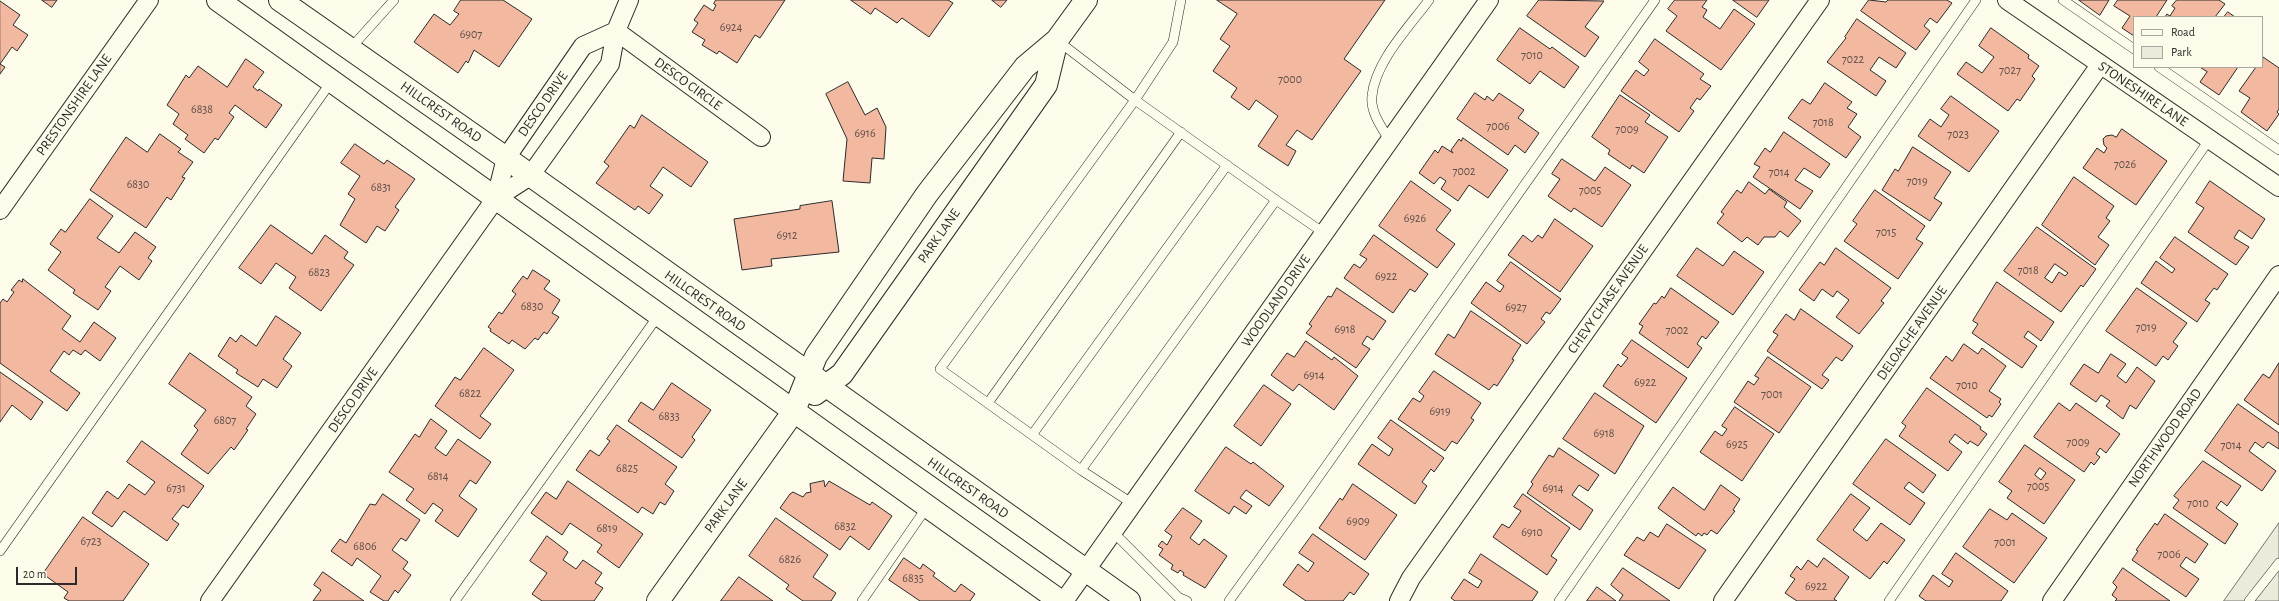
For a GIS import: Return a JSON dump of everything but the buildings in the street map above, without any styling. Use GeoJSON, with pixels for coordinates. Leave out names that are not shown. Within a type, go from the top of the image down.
{"type":"FeatureCollection","features":[{"type":"Feature","properties":{"kind":"main road"},"geometry":{"type":"LineString","coordinates":[[218,0],[331,82],[496,198],[658,316],[1060,601]]}},
{"type":"Feature","properties":{"kind":"main road","name":"HILLCREST ROAD"},"geometry":{"type":"LineString","coordinates":[[280,0],[506,158],[1085,572],[1129,601]]}},
{"type":"Feature","properties":{"kind":"main road","name":"PARK LANE"},"geometry":{"type":"LineString","coordinates":[[658,601],[817,380],[819,351],[928,194],[1025,67],[1057,40],[1086,0]]}},
{"type":"Feature","properties":{"kind":"main road","name":"PARK LANE"},"geometry":{"type":"LineString","coordinates":[[817,380],[842,374],[1046,85],[1057,40]]}},
{"type":"Feature","properties":{"kind":"street","name":"PRESTONSHIRE LANE"},"geometry":{"type":"LineString","coordinates":[[0,210],[149,0]]}},
{"type":"Feature","properties":{"kind":"street","name":"DESCO DRIVE"},"geometry":{"type":"LineString","coordinates":[[496,198],[530,176],[610,64],[616,31],[629,0]]}},
{"type":"Feature","properties":{"kind":"street","name":"WOODLAND DRIVE"},"geometry":{"type":"LineString","coordinates":[[1064,601],[1489,0]]}},
{"type":"Feature","properties":{"kind":"street","name":"CHEVY CHASE AVENUE"},"geometry":{"type":"LineString","coordinates":[[1399,601],[1411,578],[1820,0]]}},
{"type":"Feature","properties":{"kind":"street","name":"STONESHIRE LANE"},"geometry":{"type":"LineString","coordinates":[[2007,0],[2279,187]]}},
{"type":"Feature","properties":{"kind":"street","name":"DESCO DRIVE"},"geometry":{"type":"LineString","coordinates":[[210,601],[496,198],[506,158],[583,46],[616,31]]}},
{"type":"Feature","properties":{"kind":"street","name":"DESCO CIRCLE"},"geometry":{"type":"LineString","coordinates":[[616,31],[761,136]]}},
{"type":"Feature","properties":{"kind":"street","name":"DELOACHE AVENUE"},"geometry":{"type":"LineString","coordinates":[[1723,601],[2100,65]]}},
{"type":"Feature","properties":{"kind":"street","name":"NORTHWOOD ROAD"},"geometry":{"type":"LineString","coordinates":[[2052,601],[2279,275]]}},
{"type":"Feature","properties":{"kind":"lane"},"geometry":{"type":"LineString","coordinates":[[350,49],[394,0]]}},
{"type":"Feature","properties":{"kind":"lane"},"geometry":{"type":"LineString","coordinates":[[1133,504],[1081,470],[940,369],[1135,100],[1173,42],[1181,0]]}},
{"type":"Feature","properties":{"kind":"lane"},"geometry":{"type":"LineString","coordinates":[[1390,141],[1377,120],[1371,97],[1380,66],[1428,0]]}},
{"type":"Feature","properties":{"kind":"lane"},"geometry":{"type":"LineString","coordinates":[[1229,601],[1303,499],[1655,0]]}},
{"type":"Feature","properties":{"kind":"lane"},"geometry":{"type":"LineString","coordinates":[[1559,601],[1976,0]]}},
{"type":"Feature","properties":{"kind":"lane"},"geometry":{"type":"LineString","coordinates":[[2063,0],[2133,48]]}},
{"type":"Feature","properties":{"kind":"lane"},"geometry":{"type":"LineString","coordinates":[[1057,40],[1135,100],[1324,233]]}},
{"type":"Feature","properties":{"kind":"lane"},"geometry":{"type":"LineString","coordinates":[[2160,68],[2279,150]]}},
{"type":"Feature","properties":{"kind":"lane"},"geometry":{"type":"LineString","coordinates":[[0,551],[331,82]]}},
{"type":"Feature","properties":{"kind":"lane"},"geometry":{"type":"LineString","coordinates":[[988,403],[1181,132]]}},
{"type":"Feature","properties":{"kind":"lane"},"geometry":{"type":"LineString","coordinates":[[1889,601],[2209,140]]}},
{"type":"Feature","properties":{"kind":"lane"},"geometry":{"type":"LineString","coordinates":[[1032,435],[1227,165]]}},
{"type":"Feature","properties":{"kind":"lane"},"geometry":{"type":"LineString","coordinates":[[1081,470],[1276,200]]}},
{"type":"Feature","properties":{"kind":"lane"},"geometry":{"type":"LineString","coordinates":[[455,601],[658,316]]}},
{"type":"Feature","properties":{"kind":"lane"},"geometry":{"type":"LineString","coordinates":[[862,601],[927,507]]}},
{"type":"Feature","properties":{"kind":"lane"},"geometry":{"type":"LineString","coordinates":[[1113,532],[1178,597],[1187,601]]}},
{"type":"Feature","properties":{"kind":"lane"},"geometry":{"type":"LineString","coordinates":[[2249,601],[2279,563]]}},
{"type":"Feature","properties":{"kind":"green space"},"geometry":{"type":"Polygon","coordinates":[[[2279,523],[2279,601],[2224,601],[2279,523]]]}}]}
